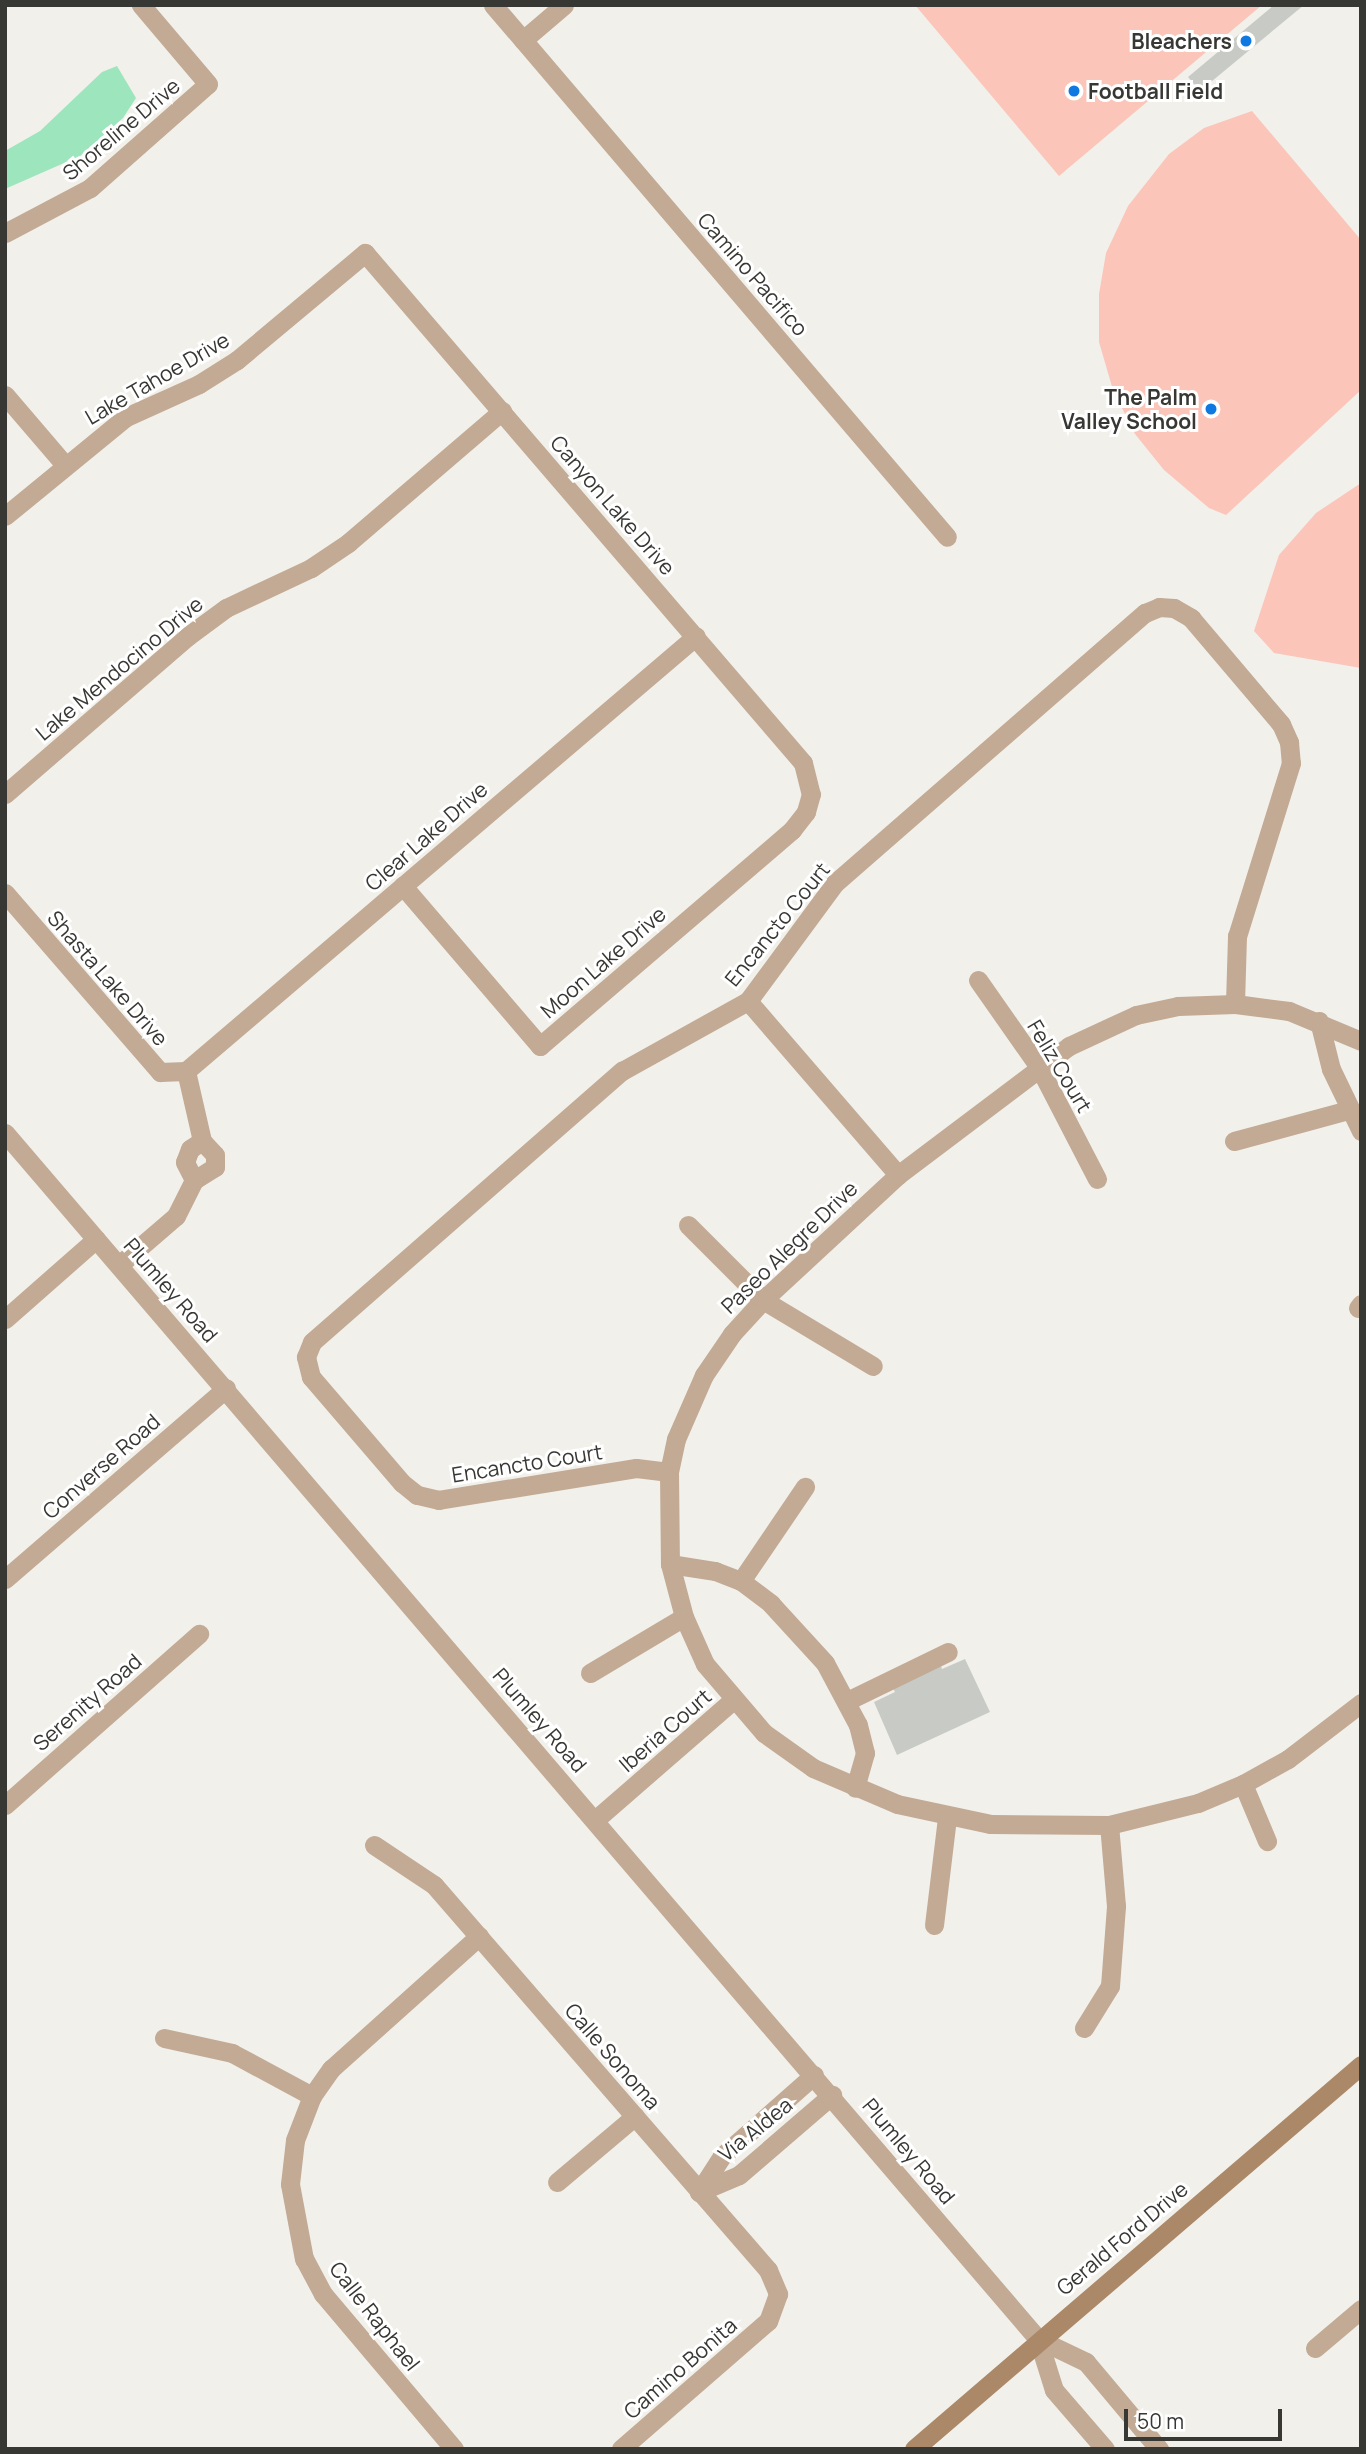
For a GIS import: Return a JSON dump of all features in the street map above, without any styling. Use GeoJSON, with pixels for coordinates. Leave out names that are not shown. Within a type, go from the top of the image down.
{"type":"FeatureCollection","features":[{"type":"Feature","properties":{"kind":"main road","name":"Gerald Ford Drive"},"geometry":{"type":"LineString","coordinates":[[914,2449],[1038,2339],[1361,2065]]}},
{"type":"Feature","properties":{"kind":"street","name":"Shoreline Drive"},"geometry":{"type":"LineString","coordinates":[[5,233],[90,188],[208,84],[141,5]]}},
{"type":"Feature","properties":{"kind":"street","name":"Camino Pacifico"},"geometry":{"type":"LineString","coordinates":[[493,5],[947,537]]}},
{"type":"Feature","properties":{"kind":"street"},"geometry":{"type":"LineString","coordinates":[[523,40],[564,5]]}},
{"type":"Feature","properties":{"kind":"street","name":"Canyon Lake Drive"},"geometry":{"type":"LineString","coordinates":[[365,254],[803,762],[811,794]]}},
{"type":"Feature","properties":{"kind":"street","name":"Lake Tahoe Drive"},"geometry":{"type":"LineString","coordinates":[[5,516],[126,417],[199,384],[237,360],[365,254]]}},
{"type":"Feature","properties":{"kind":"street"},"geometry":{"type":"LineString","coordinates":[[5,395],[65,465]]}},
{"type":"Feature","properties":{"kind":"street","name":"Lake Mendocino Drive"},"geometry":{"type":"LineString","coordinates":[[5,793],[188,636],[226,608],[311,568],[348,543],[502,411]]}},
{"type":"Feature","properties":{"kind":"street","name":"Encancto Court"},"geometry":{"type":"LineString","coordinates":[[669,1472],[636,1468],[439,1500],[417,1495],[402,1483],[311,1377],[306,1357],[312,1342],[622,1071],[748,1001],[835,883],[1145,613],[1159,607],[1174,608],[1191,618],[1281,724],[1289,742],[1291,763],[1237,936],[1235,1004]]}},
{"type":"Feature","properties":{"kind":"street","name":"Clear Lake Drive"},"geometry":{"type":"LineString","coordinates":[[186,1071],[696,636]]}},
{"type":"Feature","properties":{"kind":"street","name":"Moon Lake Drive"},"geometry":{"type":"LineString","coordinates":[[403,886],[540,1046],[792,830],[806,812],[811,794]]}},
{"type":"Feature","properties":{"kind":"street","name":"Shasta Lake Drive"},"geometry":{"type":"LineString","coordinates":[[5,893],[160,1072],[186,1071]]}},
{"type":"Feature","properties":{"kind":"street","name":"Feliz Court"},"geometry":{"type":"LineString","coordinates":[[978,980],[1039,1068],[1097,1179]]}},
{"type":"Feature","properties":{"kind":"street"},"geometry":{"type":"LineString","coordinates":[[748,1001],[898,1175]]}},
{"type":"Feature","properties":{"kind":"street","name":"Paseo Alegre Drive"},"geometry":{"type":"LineString","coordinates":[[1361,1041],[1319,1021],[1289,1011],[1235,1004],[1178,1006],[1136,1015],[1100,1030],[1039,1068],[898,1175],[763,1300],[732,1334],[704,1375],[676,1439],[669,1472],[670,1564],[684,1617],[705,1664],[732,1701],[764,1733],[803,1761],[855,1788],[947,1817],[1046,1827],[1109,1825],[1198,1803],[1243,1784],[1288,1759],[1361,1703]]}},
{"type":"Feature","properties":{"kind":"street"},"geometry":{"type":"LineString","coordinates":[[1319,1021],[1348,1110],[1361,1131]]}},
{"type":"Feature","properties":{"kind":"street"},"geometry":{"type":"LineString","coordinates":[[119,1265],[176,1216],[194,1180],[215,1167],[215,1155],[202,1141],[186,1071]]}},
{"type":"Feature","properties":{"kind":"street"},"geometry":{"type":"LineString","coordinates":[[1234,1141],[1348,1110]]}},
{"type":"Feature","properties":{"kind":"street","name":"Plumley Road"},"geometry":{"type":"LineString","coordinates":[[5,1133],[832,2095],[1038,2339]]}},
{"type":"Feature","properties":{"kind":"street"},"geometry":{"type":"LineString","coordinates":[[688,1224],[763,1300],[873,1366]]}},
{"type":"Feature","properties":{"kind":"street"},"geometry":{"type":"LineString","coordinates":[[5,1319],[96,1239]]}},
{"type":"Feature","properties":{"kind":"street","name":"Converse Road"},"geometry":{"type":"LineString","coordinates":[[5,1579],[226,1388]]}},
{"type":"Feature","properties":{"kind":"street"},"geometry":{"type":"LineString","coordinates":[[741,1581],[805,1487]]}},
{"type":"Feature","properties":{"kind":"street"},"geometry":{"type":"LineString","coordinates":[[670,1564],[715,1571],[741,1581],[800,1634],[847,1701],[865,1753],[855,1788]]}},
{"type":"Feature","properties":{"kind":"street"},"geometry":{"type":"LineString","coordinates":[[590,1674],[684,1617]]}},
{"type":"Feature","properties":{"kind":"street","name":"Serenity Road"},"geometry":{"type":"LineString","coordinates":[[5,1805],[199,1634]]}},
{"type":"Feature","properties":{"kind":"street"},"geometry":{"type":"LineString","coordinates":[[847,1701],[948,1652]]}},
{"type":"Feature","properties":{"kind":"street","name":"Iberia Court"},"geometry":{"type":"LineString","coordinates":[[595,1820],[732,1701]]}},
{"type":"Feature","properties":{"kind":"street"},"geometry":{"type":"LineString","coordinates":[[1243,1784],[1267,1841]]}},
{"type":"Feature","properties":{"kind":"street"},"geometry":{"type":"LineString","coordinates":[[934,1925],[947,1817]]}},
{"type":"Feature","properties":{"kind":"street"},"geometry":{"type":"LineString","coordinates":[[1084,2028],[1110,1986],[1116,1906],[1109,1825]]}},
{"type":"Feature","properties":{"kind":"street","name":"Calle Sonoma"},"geometry":{"type":"LineString","coordinates":[[374,1845],[434,1885],[768,2270],[778,2294],[768,2321]]}},
{"type":"Feature","properties":{"kind":"street","name":"Calle Raphael"},"geometry":{"type":"LineString","coordinates":[[454,2449],[323,2294],[304,2259],[290,2184],[295,2140],[312,2096],[355,2043],[478,1936]]}},
{"type":"Feature","properties":{"kind":"street"},"geometry":{"type":"LineString","coordinates":[[164,2038],[232,2053],[312,2096]]}},
{"type":"Feature","properties":{"kind":"street","name":"Via Aldea"},"geometry":{"type":"LineString","coordinates":[[699,2192],[722,2156],[814,2075]]}},
{"type":"Feature","properties":{"kind":"street","name":"Via Aldea"},"geometry":{"type":"LineString","coordinates":[[699,2192],[738,2175],[832,2095]]}},
{"type":"Feature","properties":{"kind":"street"},"geometry":{"type":"LineString","coordinates":[[557,2182],[635,2116]]}},
{"type":"Feature","properties":{"kind":"street"},"geometry":{"type":"LineString","coordinates":[[1315,2348],[1361,2309]]}},
{"type":"Feature","properties":{"kind":"street","name":"Camino Bonita"},"geometry":{"type":"LineString","coordinates":[[621,2449],[768,2321]]}},
{"type":"Feature","properties":{"kind":"street"},"geometry":{"type":"LineString","coordinates":[[1038,2339],[1054,2390],[1105,2449]]}},
{"type":"Feature","properties":{"kind":"street"},"geometry":{"type":"LineString","coordinates":[[1038,2339],[1086,2362],[1159,2449]]}},
{"type":"Feature","properties":{"kind":"shaded area","name":"Football Field"},"geometry":{"type":"Polygon","coordinates":[[[915,5],[1262,5],[1059,176],[915,5]]]}},
{"type":"Feature","properties":{"kind":"shaded area"},"geometry":{"type":"Polygon","coordinates":[[[117,66],[136,98],[123,118],[80,156],[5,189],[5,151],[40,131],[102,72],[117,66]]]}},
{"type":"Feature","properties":{"kind":"shaded area"},"geometry":{"type":"Polygon","coordinates":[[[1252,111],[1361,240],[1361,390],[1226,515],[1209,508],[1164,470],[1135,434],[1113,390],[1099,342],[1099,294],[1106,253],[1128,206],[1169,154],[1204,128],[1252,111]]]}},
{"type":"Feature","properties":{"kind":"shaded area"},"geometry":{"type":"Polygon","coordinates":[[[1361,483],[1361,668],[1274,653],[1254,631],[1279,555],[1316,513],[1361,483]]]}},
{"type":"Feature","properties":{"kind":"building","name":"Bleachers"},"geometry":{"type":"Polygon","coordinates":[[[1274,5],[1304,5],[1200,91],[1188,77],[1274,5]]]}},
{"type":"Feature","properties":{"kind":"building"},"geometry":{"type":"Polygon","coordinates":[[[965,1659],[990,1712],[897,1755],[874,1702],[895,1692],[892,1687],[940,1663],[942,1669],[965,1659]]]}},
{"type":"Feature","properties":{"kind":"place","name":"Bleachers"},"geometry":{"type":"Point","coordinates":[1246,41]}},
{"type":"Feature","properties":{"kind":"place","name":"Football Field"},"geometry":{"type":"Point","coordinates":[1074,91]}},
{"type":"Feature","properties":{"kind":"place","name":"The Palm Valley School"},"geometry":{"type":"Point","coordinates":[1211,409]}}]}
